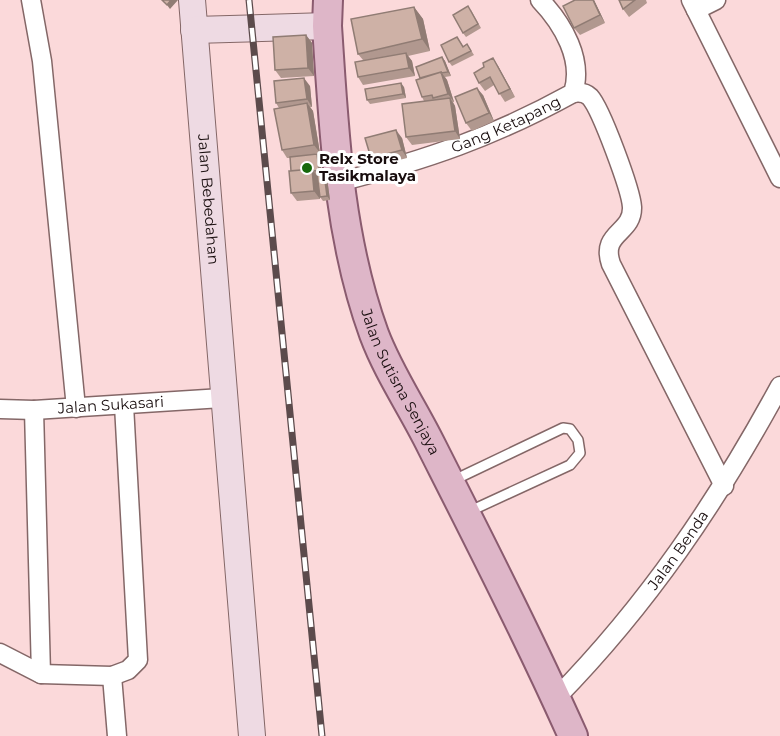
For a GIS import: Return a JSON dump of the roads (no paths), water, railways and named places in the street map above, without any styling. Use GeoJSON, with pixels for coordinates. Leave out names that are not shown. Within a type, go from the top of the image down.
{"type":"FeatureCollection","features":[{"type":"Feature","properties":{"kind":"main road","name":"Jalan Sutisna Senjaya"},"geometry":{"type":"LineString","coordinates":[[328,13],[339,182],[347,236],[374,333],[388,369],[450,482],[573,736]]}},
{"type":"Feature","properties":{"kind":"street"},"geometry":{"type":"LineString","coordinates":[[30,0],[42,61],[76,408]]}},
{"type":"Feature","properties":{"kind":"street","name":"Jalan Bebedahan"},"geometry":{"type":"LineString","coordinates":[[192,0],[222,398],[252,736]]}},
{"type":"Feature","properties":{"kind":"street","name":"Gang Ketapang"},"geometry":{"type":"LineString","coordinates":[[339,182],[396,168],[471,143],[515,124],[573,93],[577,74],[574,56],[562,29],[540,0]]}},
{"type":"Feature","properties":{"kind":"street"},"geometry":{"type":"LineString","coordinates":[[716,0],[693,5],[780,178]]}},
{"type":"Feature","properties":{"kind":"street"},"geometry":{"type":"LineString","coordinates":[[194,30],[328,13]]}},
{"type":"Feature","properties":{"kind":"street"},"geometry":{"type":"LineString","coordinates":[[573,93],[581,93],[590,97],[603,119],[632,207],[627,223],[609,244],[607,252],[611,264],[724,486]]}},
{"type":"Feature","properties":{"kind":"street","name":"Jalan Benda"},"geometry":{"type":"LineString","coordinates":[[556,698],[627,621],[724,486],[780,387]]}},
{"type":"Feature","properties":{"kind":"street","name":"Jalan Sukasari"},"geometry":{"type":"LineString","coordinates":[[0,409],[76,408],[222,398]]}},
{"type":"Feature","properties":{"kind":"street"},"geometry":{"type":"LineString","coordinates":[[0,653],[41,674],[112,676],[130,669],[138,657],[124,405]]}},
{"type":"Feature","properties":{"kind":"street"},"geometry":{"type":"LineString","coordinates":[[34,410],[41,674]]}},
{"type":"Feature","properties":{"kind":"street"},"geometry":{"type":"LineString","coordinates":[[112,676],[117,736]]}},
{"type":"Feature","properties":{"kind":"lane"},"geometry":{"type":"LineString","coordinates":[[450,482],[563,428],[570,429],[578,440],[580,453],[570,465],[465,513]]}},
{"type":"Feature","properties":{"kind":"railway"},"geometry":{"type":"LineString","coordinates":[[249,0],[322,736]]}},
{"type":"Feature","properties":{"kind":"place","name":"Relx Store Tasikmalaya"},"geometry":{"type":"Point","coordinates":[307,168]}}]}
